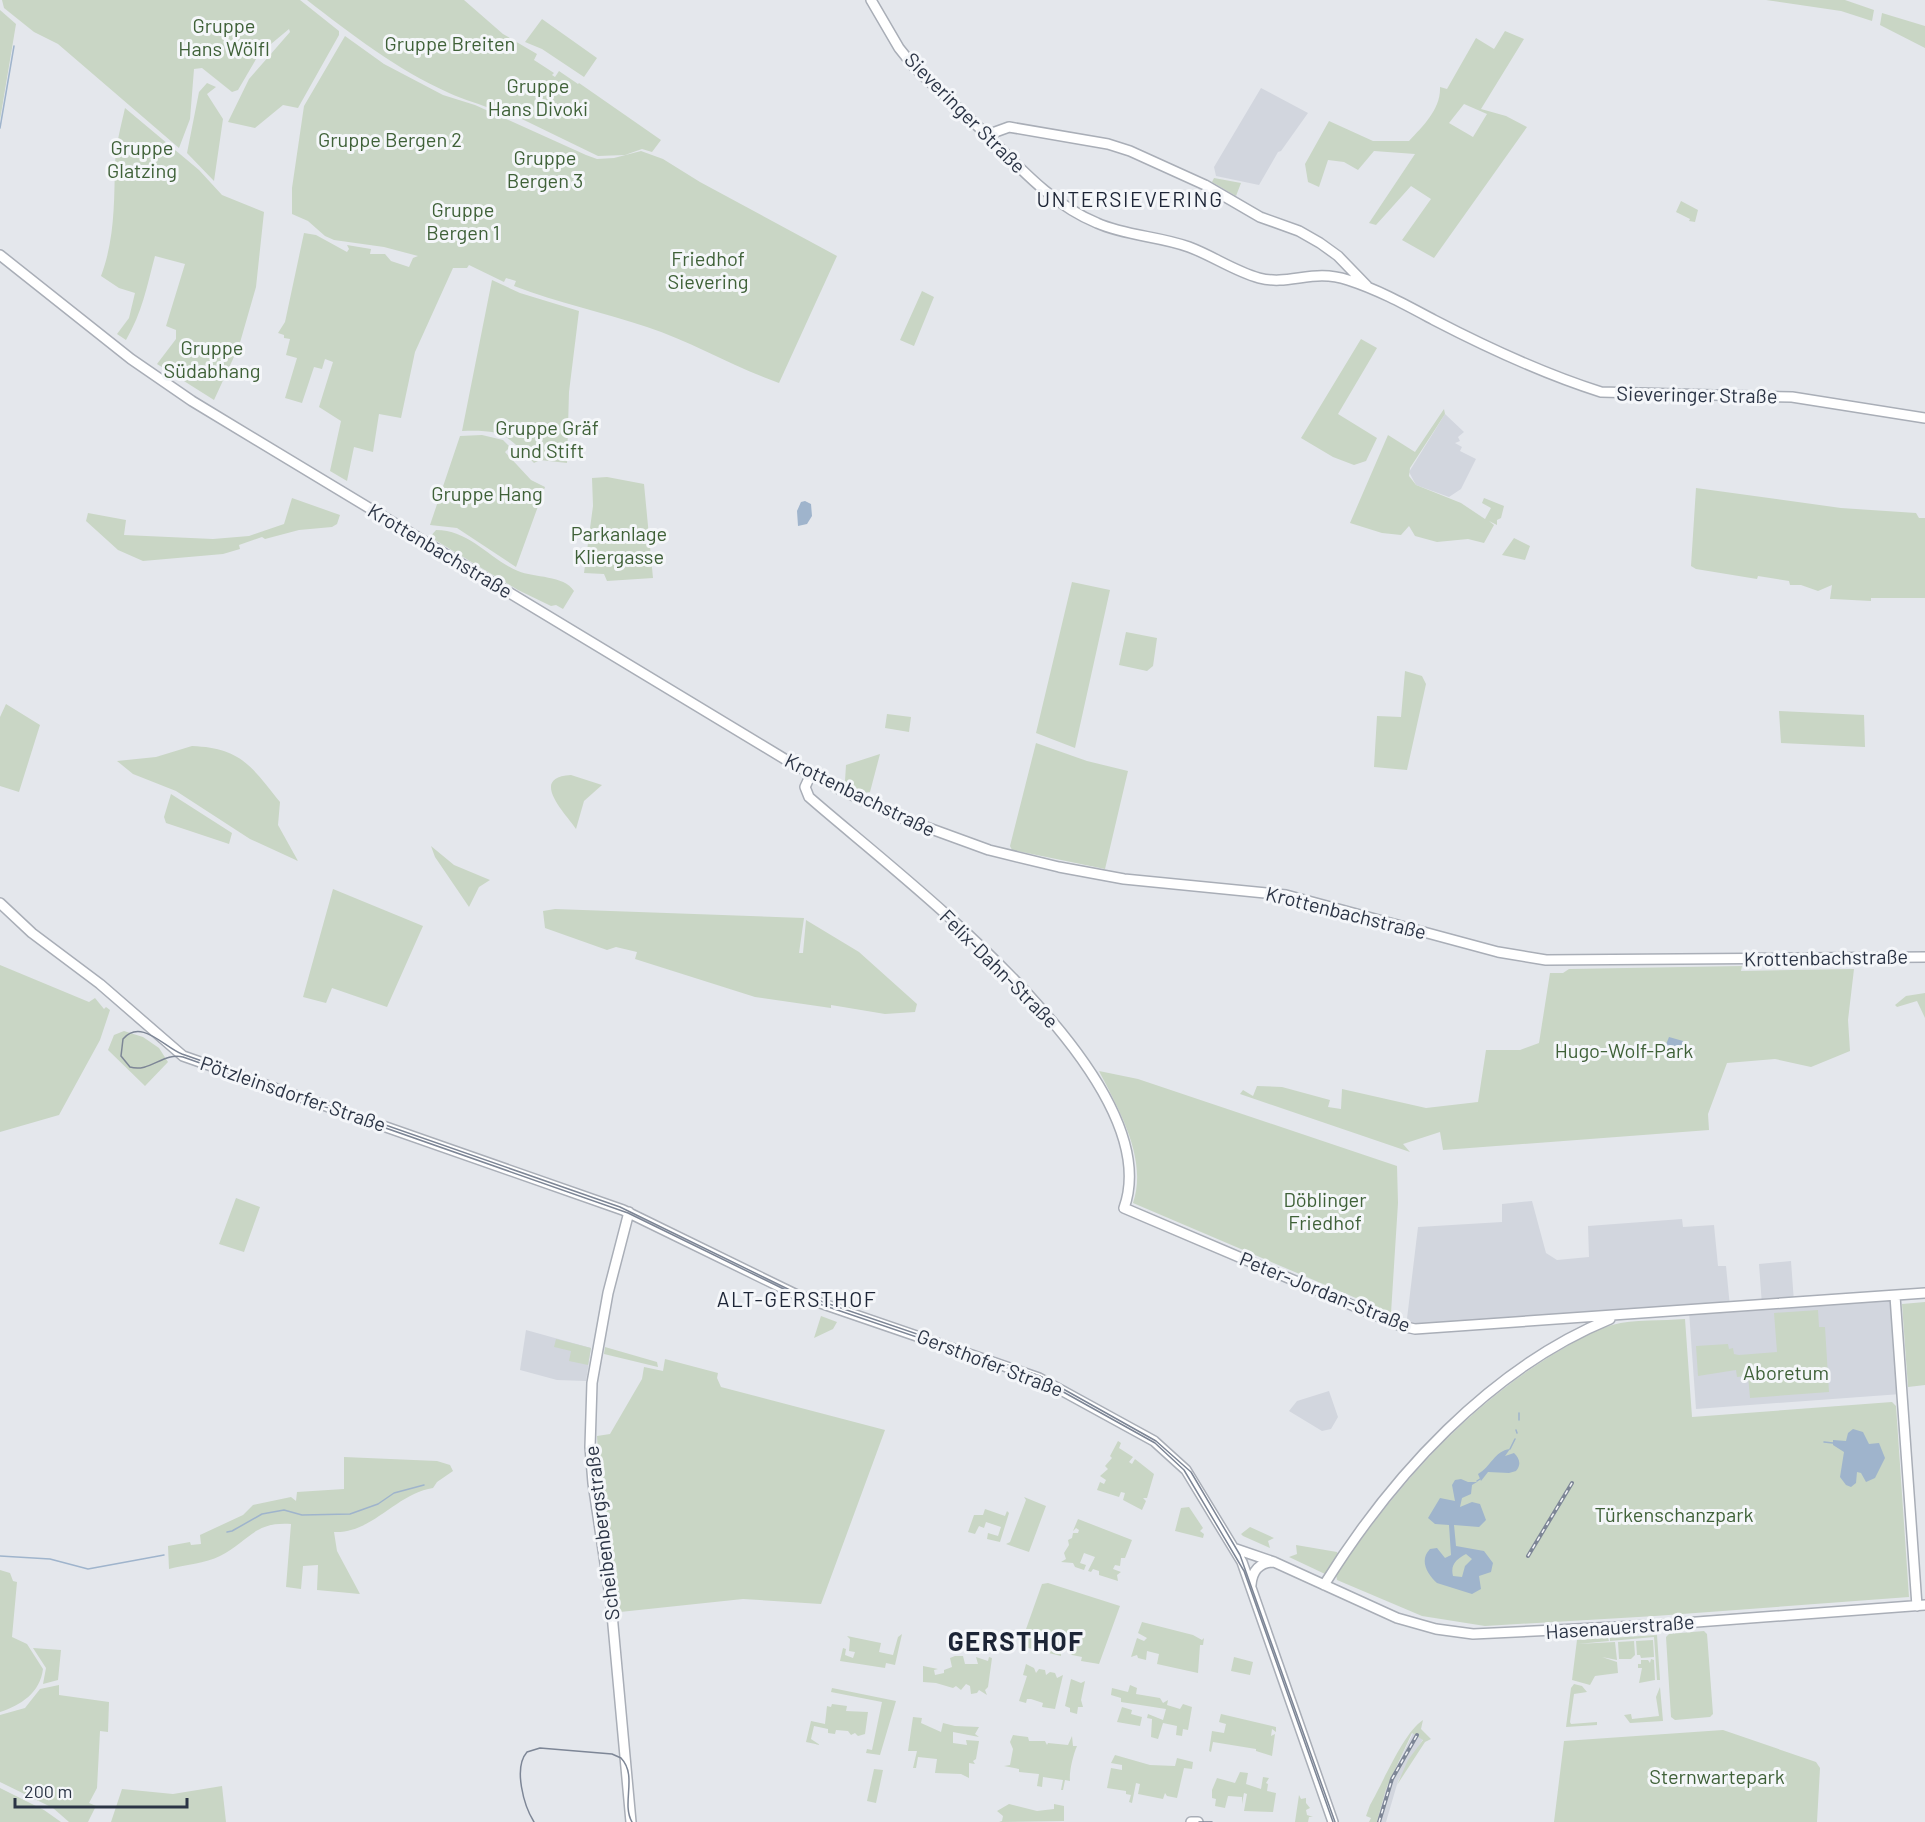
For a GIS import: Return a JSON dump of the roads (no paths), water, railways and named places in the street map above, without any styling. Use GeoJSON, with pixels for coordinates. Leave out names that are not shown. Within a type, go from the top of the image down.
{"type":"FeatureCollection","features":[{"type":"Feature","properties":{"kind":"main road","name":"Sieveringer Straße"},"geometry":{"type":"LineString","coordinates":[[871,0],[899,48],[915,68],[1059,202],[1097,224],[1118,231],[1187,246],[1262,278],[1288,279],[1311,274],[1351,276],[1368,288],[1506,355],[1574,384],[1601,392],[1623,395],[1792,397],[1925,418]]}},
{"type":"Feature","properties":{"kind":"main road"},"geometry":{"type":"LineString","coordinates":[[987,135],[1009,127],[1108,144],[1130,151],[1205,185],[1260,217],[1314,239],[1338,256],[1351,276]]}},
{"type":"Feature","properties":{"kind":"main road","name":"Krottenbachstraße"},"geometry":{"type":"LineString","coordinates":[[0,255],[141,367],[192,401],[811,774],[888,813],[940,834],[1030,861],[1124,879],[1286,895],[1523,957],[1564,962],[1925,957]]}},
{"type":"Feature","properties":{"kind":"main road","name":"Felix-Dahn-Straße"},"geometry":{"type":"LineString","coordinates":[[811,774],[805,787],[809,797],[974,939],[1038,1006],[1084,1059],[1114,1116],[1128,1158],[1130,1185],[1124,1208]]}},
{"type":"Feature","properties":{"kind":"main road","name":"Pötzleinsdorfer Straße"},"geometry":{"type":"LineString","coordinates":[[0,903],[32,933],[99,984],[183,1056],[629,1212]]}},
{"type":"Feature","properties":{"kind":"main road","name":"Peter-Jordan-Straße"},"geometry":{"type":"LineString","coordinates":[[1124,1208],[1406,1327],[1428,1329],[1925,1293]]}},
{"type":"Feature","properties":{"kind":"main road","name":"Gersthofer Straße"},"geometry":{"type":"LineString","coordinates":[[629,1212],[797,1295],[1032,1375],[1140,1432],[1179,1461],[1236,1549],[1333,1822]]}},
{"type":"Feature","properties":{"kind":"main road","name":"Scheibenbergstraße"},"geometry":{"type":"LineString","coordinates":[[629,1212],[608,1293],[594,1372],[590,1447],[593,1483],[611,1603],[631,1822]]}},
{"type":"Feature","properties":{"kind":"main road"},"geometry":{"type":"LineString","coordinates":[[1894,1296],[1921,1605]]}},
{"type":"Feature","properties":{"kind":"main road"},"geometry":{"type":"LineString","coordinates":[[1324,1585],[1348,1549],[1406,1475],[1470,1410],[1532,1362],[1578,1334],[1625,1315]]}},
{"type":"Feature","properties":{"kind":"main road"},"geometry":{"type":"LineString","coordinates":[[1571,1319],[1578,1334]]}},
{"type":"Feature","properties":{"kind":"main road","name":"Hasenauerstraße"},"geometry":{"type":"LineString","coordinates":[[1236,1549],[1274,1562],[1414,1623],[1447,1631],[1486,1635],[1921,1605]]}},
{"type":"Feature","properties":{"kind":"main road"},"geometry":{"type":"LineString","coordinates":[[1251,1586],[1256,1570],[1266,1563],[1274,1562]]}},
{"type":"Feature","properties":{"kind":"main road"},"geometry":{"type":"LineString","coordinates":[[1331,1812],[1339,1822]]}},
{"type":"Feature","properties":{"kind":"water"},"geometry":{"type":"Polygon","coordinates":[[[801,502],[811,504],[812,516],[807,524],[798,526],[797,511],[801,502]]]}},
{"type":"Feature","properties":{"kind":"water"},"geometry":{"type":"Polygon","coordinates":[[[1669,1037],[1683,1041],[1686,1046],[1683,1053],[1676,1054],[1665,1047],[1669,1037]]]}},
{"type":"Feature","properties":{"kind":"water"},"geometry":{"type":"Polygon","coordinates":[[[1853,1429],[1863,1432],[1869,1444],[1879,1443],[1885,1458],[1875,1478],[1866,1482],[1861,1473],[1857,1472],[1856,1483],[1851,1487],[1846,1485],[1840,1477],[1844,1452],[1833,1445],[1833,1440],[1846,1441],[1848,1433],[1853,1429]]]}},
{"type":"Feature","properties":{"kind":"water"},"geometry":{"type":"Polygon","coordinates":[[[1510,1449],[1505,1456],[1514,1453],[1517,1457],[1519,1464],[1516,1471],[1488,1472],[1481,1481],[1478,1474],[1496,1456],[1510,1449]]]}},
{"type":"Feature","properties":{"kind":"water"},"geometry":{"type":"Polygon","coordinates":[[[1455,1480],[1477,1482],[1472,1485],[1471,1494],[1462,1498],[1460,1507],[1472,1502],[1480,1504],[1486,1520],[1479,1527],[1454,1525],[1456,1546],[1484,1551],[1493,1563],[1491,1572],[1479,1576],[1481,1589],[1472,1594],[1437,1583],[1427,1571],[1425,1562],[1430,1549],[1437,1548],[1445,1558],[1451,1555],[1449,1525],[1435,1524],[1428,1518],[1440,1498],[1455,1501],[1452,1485],[1455,1480]],[[1466,1554],[1457,1560],[1452,1568],[1453,1576],[1462,1577],[1465,1566],[1472,1559],[1466,1554]]]}},
{"type":"Feature","properties":{"kind":"waterway"},"geometry":{"type":"LineString","coordinates":[[0,128],[14,46]]}},
{"type":"Feature","properties":{"kind":"waterway"},"geometry":{"type":"LineString","coordinates":[[1519,1413],[1519,1420]]}},
{"type":"Feature","properties":{"kind":"waterway"},"geometry":{"type":"LineString","coordinates":[[1510,1449],[1515,1439]]}},
{"type":"Feature","properties":{"kind":"waterway"},"geometry":{"type":"LineString","coordinates":[[1824,1442],[1833,1443]]}},
{"type":"Feature","properties":{"kind":"waterway"},"geometry":{"type":"LineString","coordinates":[[227,1532],[262,1514],[284,1510],[302,1515],[350,1514],[378,1504],[394,1493],[424,1485]]}},
{"type":"Feature","properties":{"kind":"waterway"},"geometry":{"type":"LineString","coordinates":[[0,1556],[50,1559],[88,1569],[164,1555]]}},
{"type":"Feature","properties":{"kind":"tram line"},"geometry":{"type":"LineString","coordinates":[[1333,1822],[1244,1571],[1184,1470],[1155,1443],[1040,1379],[802,1298],[628,1213],[183,1057],[169,1057],[144,1067],[130,1067],[121,1056],[123,1039],[130,1033],[145,1033],[182,1054],[620,1207],[794,1292],[1040,1376],[1156,1441],[1191,1472],[1240,1555],[1335,1822]]}},
{"type":"Feature","properties":{"kind":"tram line"},"geometry":{"type":"LineString","coordinates":[[534,1822],[527,1807],[520,1777],[523,1759],[527,1752],[540,1748],[612,1754],[621,1758],[628,1773],[628,1807],[632,1822]]}},
{"type":"Feature","properties":{"kind":"tram line"},"geometry":{"type":"LineString","coordinates":[[1199,1822],[1212,1822]]}},
{"type":"Feature","properties":{"kind":"railway"},"geometry":{"type":"LineString","coordinates":[[1528,1556],[1572,1483]]}},
{"type":"Feature","properties":{"kind":"railway"},"geometry":{"type":"LineString","coordinates":[[1379,1822],[1392,1779],[1417,1735]]}},
{"type":"Feature","properties":{"kind":"district","name":"UNTERSIEVERING"},"geometry":{"type":"Point","coordinates":[1130,200]}},
{"type":"Feature","properties":{"kind":"district","name":"ALT-GERSTHOF"},"geometry":{"type":"Point","coordinates":[797,1300]}},
{"type":"Feature","properties":{"kind":"district","name":"GERSTHOF"},"geometry":{"type":"Point","coordinates":[1016,1642]}},
{"type":"Feature","properties":{"kind":"park label","name":"Gruppe Hans Wölfl"},"geometry":{"type":"Point","coordinates":[224,38]}},
{"type":"Feature","properties":{"kind":"park label","name":"Gruppe Breiten"},"geometry":{"type":"Point","coordinates":[450,44]}},
{"type":"Feature","properties":{"kind":"park label","name":"Gruppe Hans Divoki"},"geometry":{"type":"Point","coordinates":[538,98]}},
{"type":"Feature","properties":{"kind":"park label","name":"Gruppe Bergen 2"},"geometry":{"type":"Point","coordinates":[390,140]}},
{"type":"Feature","properties":{"kind":"park label","name":"Gruppe Glatzing"},"geometry":{"type":"Point","coordinates":[142,160]}},
{"type":"Feature","properties":{"kind":"park label","name":"Gruppe Bergen 3"},"geometry":{"type":"Point","coordinates":[545,170]}},
{"type":"Feature","properties":{"kind":"park label","name":"Gruppe Bergen 1"},"geometry":{"type":"Point","coordinates":[463,222]}},
{"type":"Feature","properties":{"kind":"park label","name":"Friedhof Sievering"},"geometry":{"type":"Point","coordinates":[708,270]}},
{"type":"Feature","properties":{"kind":"park label","name":"Gruppe Südabhang"},"geometry":{"type":"Point","coordinates":[212,360]}},
{"type":"Feature","properties":{"kind":"park label","name":"Gruppe Gräf und Stift"},"geometry":{"type":"Point","coordinates":[547,440]}},
{"type":"Feature","properties":{"kind":"park label","name":"Gruppe Hang"},"geometry":{"type":"Point","coordinates":[487,494]}},
{"type":"Feature","properties":{"kind":"park label","name":"Parkanlage Kliergasse"},"geometry":{"type":"Point","coordinates":[619,546]}},
{"type":"Feature","properties":{"kind":"park label","name":"Hugo-Wolf-Park"},"geometry":{"type":"Point","coordinates":[1624,1051]}},
{"type":"Feature","properties":{"kind":"park label","name":"Döblinger Friedhof"},"geometry":{"type":"Point","coordinates":[1325,1212]}},
{"type":"Feature","properties":{"kind":"park label","name":"Aboretum"},"geometry":{"type":"Point","coordinates":[1786,1373]}},
{"type":"Feature","properties":{"kind":"park label","name":"Türkenschanzpark"},"geometry":{"type":"Point","coordinates":[1674,1515]}},
{"type":"Feature","properties":{"kind":"park label","name":"Sternwartepark"},"geometry":{"type":"Point","coordinates":[1717,1777]}}]}
